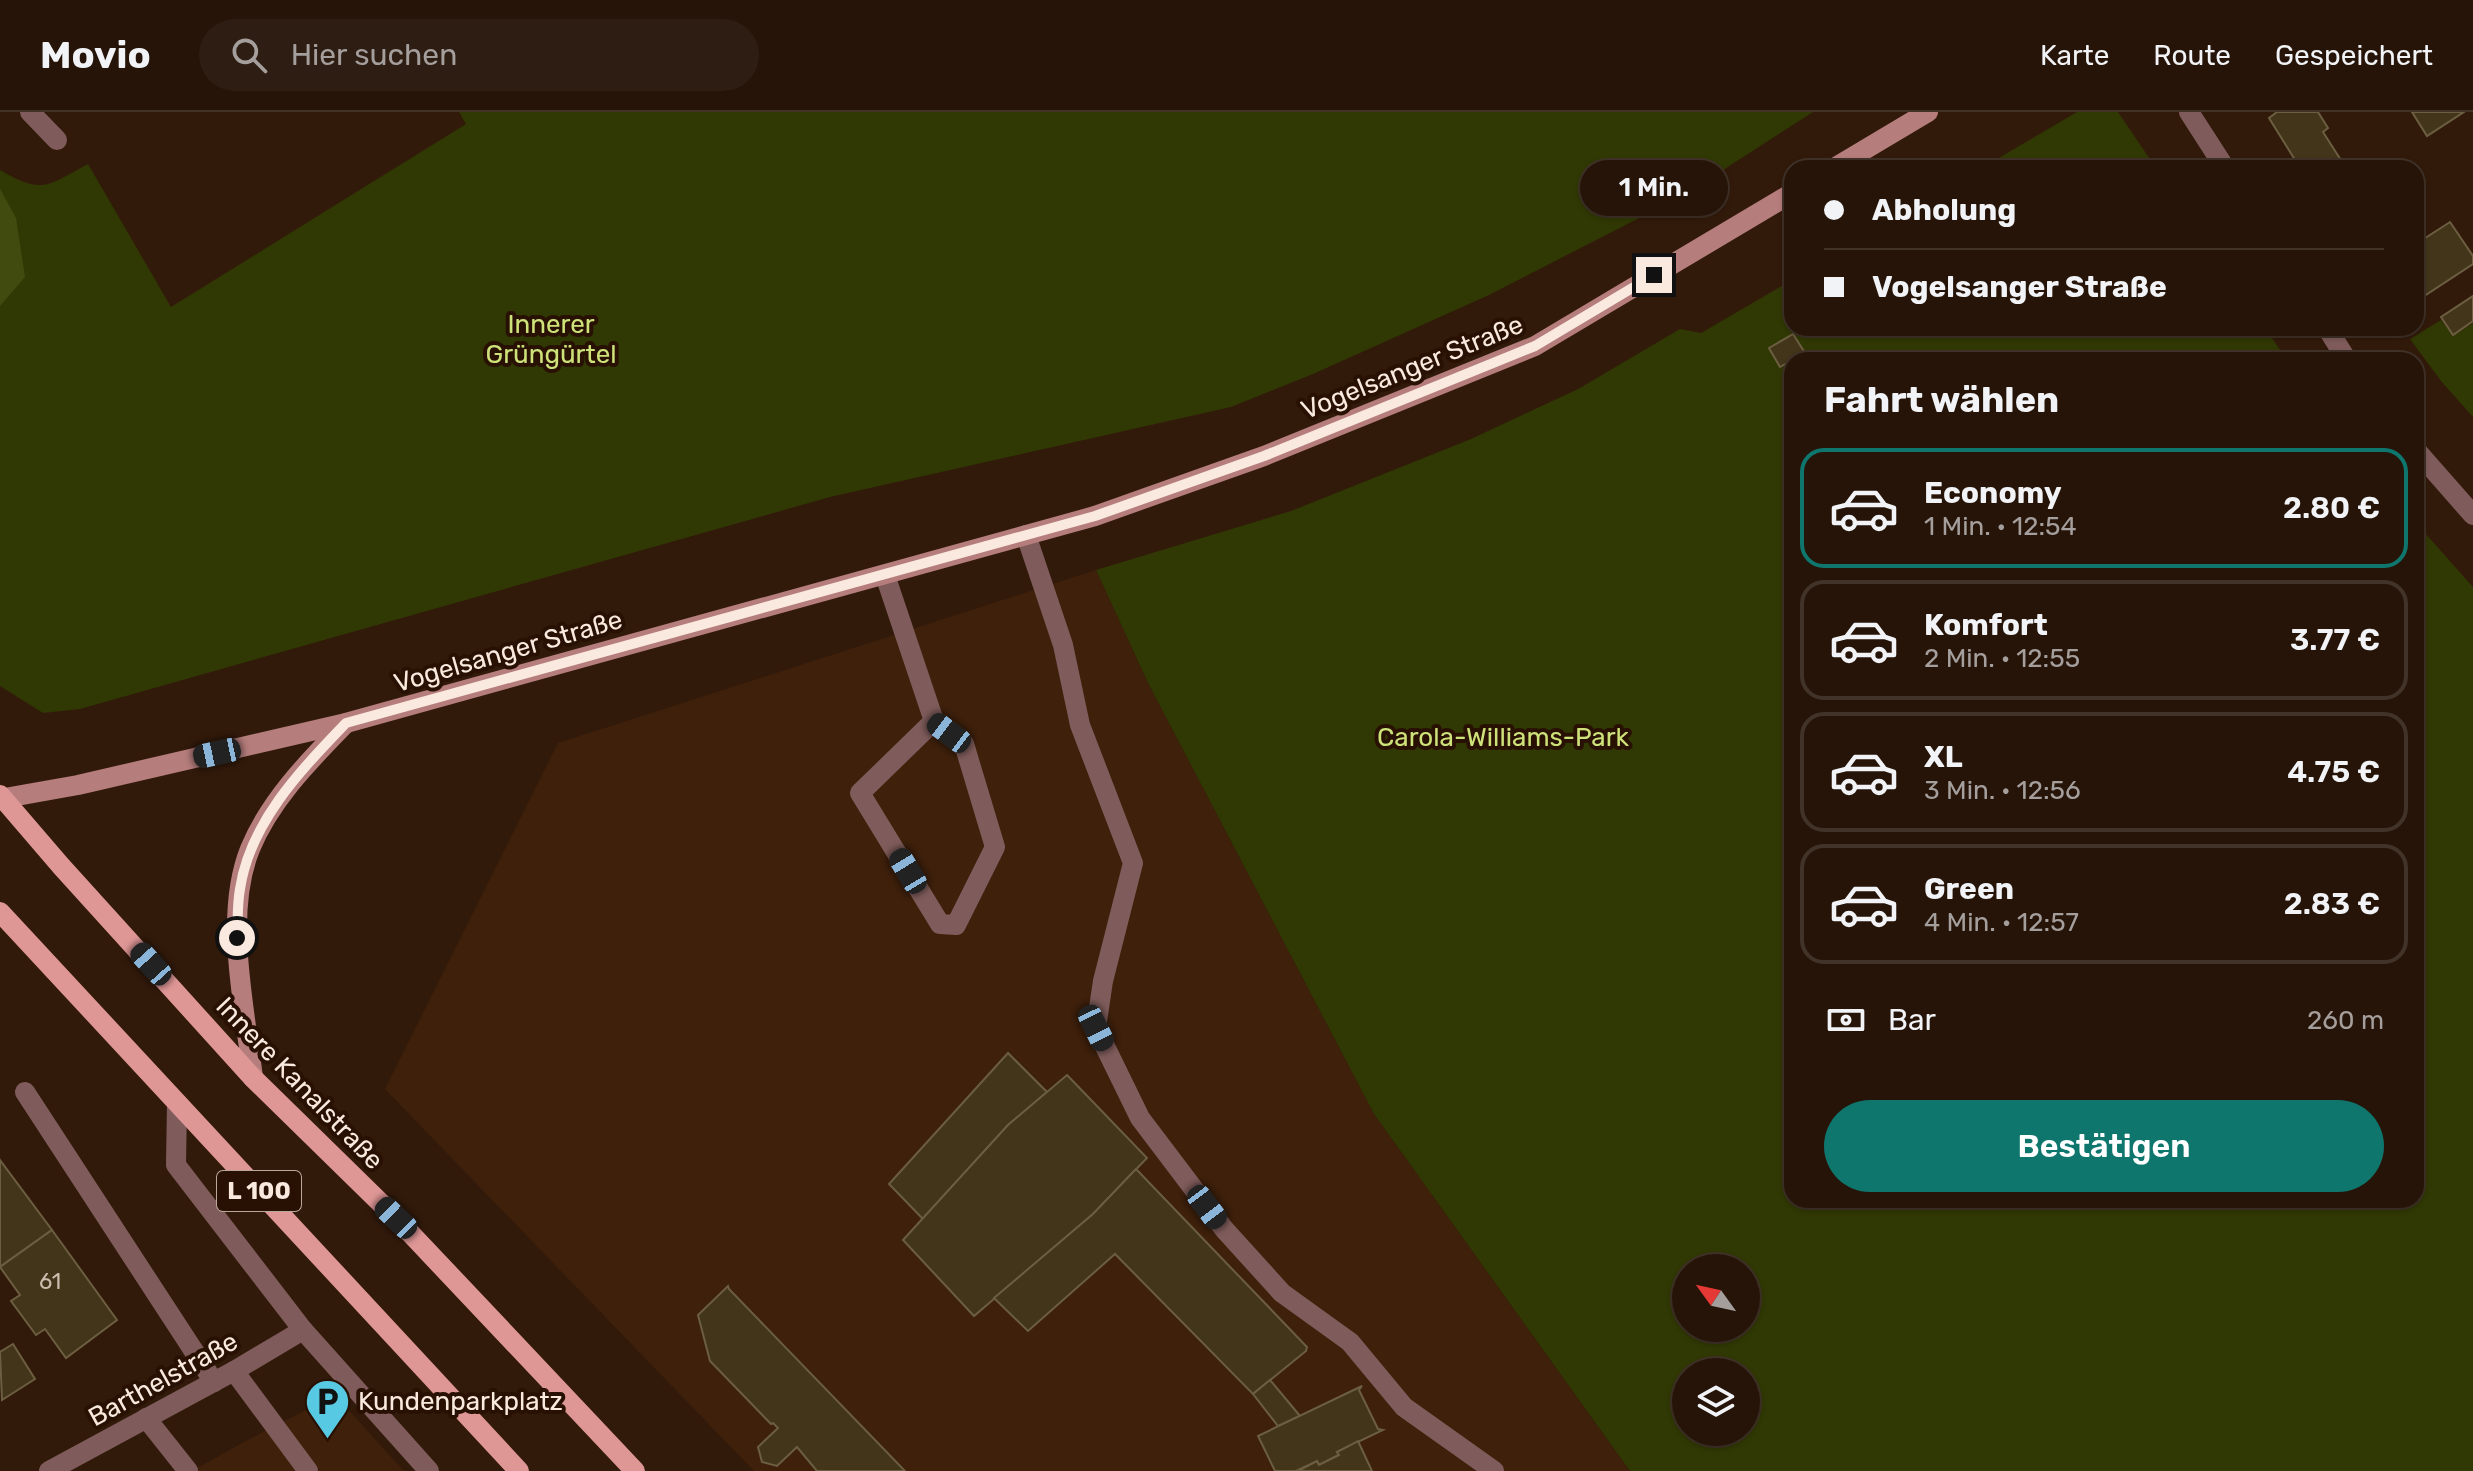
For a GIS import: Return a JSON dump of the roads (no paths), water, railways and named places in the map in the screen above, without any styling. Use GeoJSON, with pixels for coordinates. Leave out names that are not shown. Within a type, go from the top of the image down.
{"type":"FeatureCollection","features":[{"type":"Feature","properties":{"kind":"main road"},"geometry":{"type":"LineString","coordinates":[[1847,160],[1928,112]]}},
{"type":"Feature","properties":{"kind":"main road","name":"Vogelsanger Straße"},"geometry":{"type":"LineString","coordinates":[[1,797],[78,785],[346,723],[1095,516],[1264,456],[1535,346],[1784,198]]}},
{"type":"Feature","properties":{"kind":"main road"},"geometry":{"type":"LineString","coordinates":[[253,1078],[237,938],[240,888],[250,849],[273,809],[305,765],[346,723]]}},
{"type":"Feature","properties":{"kind":"main road","name":"Innere Kanalstraße"},"geometry":{"type":"LineString","coordinates":[[1,797],[253,1078],[396,1218],[635,1471]]}},
{"type":"Feature","properties":{"kind":"main road","name":"L 100"},"geometry":{"type":"LineString","coordinates":[[0,912],[519,1471]]}},
{"type":"Feature","properties":{"kind":"street"},"geometry":{"type":"LineString","coordinates":[[30,112],[57,140]]}},
{"type":"Feature","properties":{"kind":"street"},"geometry":{"type":"LineString","coordinates":[[2189,112],[2220,160]]}},
{"type":"Feature","properties":{"kind":"street"},"geometry":{"type":"LineString","coordinates":[[2424,459],[2473,515]]}},
{"type":"Feature","properties":{"kind":"street"},"geometry":{"type":"LineString","coordinates":[[1026,535],[1063,645],[1080,725],[1133,863],[1103,981],[1096,1028],[1140,1118],[1224,1229],[1282,1293],[1350,1342],[1404,1407],[1494,1471]]}},
{"type":"Feature","properties":{"kind":"street"},"geometry":{"type":"LineString","coordinates":[[885,575],[934,721],[964,744],[995,847],[956,925],[940,924],[860,793],[934,721]]}},
{"type":"Feature","properties":{"kind":"street"},"geometry":{"type":"LineString","coordinates":[[25,1092],[214,1382]]}},
{"type":"Feature","properties":{"kind":"street"},"geometry":{"type":"LineString","coordinates":[[177,1103],[176,1165],[303,1330],[429,1471]]}},
{"type":"Feature","properties":{"kind":"street","name":"Barthelstraße"},"geometry":{"type":"LineString","coordinates":[[49,1471],[303,1330]]}},
{"type":"Feature","properties":{"kind":"street"},"geometry":{"type":"LineString","coordinates":[[234,1371],[308,1471]]}},
{"type":"Feature","properties":{"kind":"street"},"geometry":{"type":"LineString","coordinates":[[146,1418],[188,1471]]}},
{"type":"Feature","properties":{"kind":"place","name":"Kundenparkplatz"},"geometry":{"type":"Point","coordinates":[327,1440]}},
{"type":"Feature","properties":{"kind":"park label","name":"Innerer Grüngürtel"},"geometry":{"type":"Point","coordinates":[551,339]}},
{"type":"Feature","properties":{"kind":"park label","name":"Carola-Williams-Park"},"geometry":{"type":"Point","coordinates":[1503,737]}}]}
